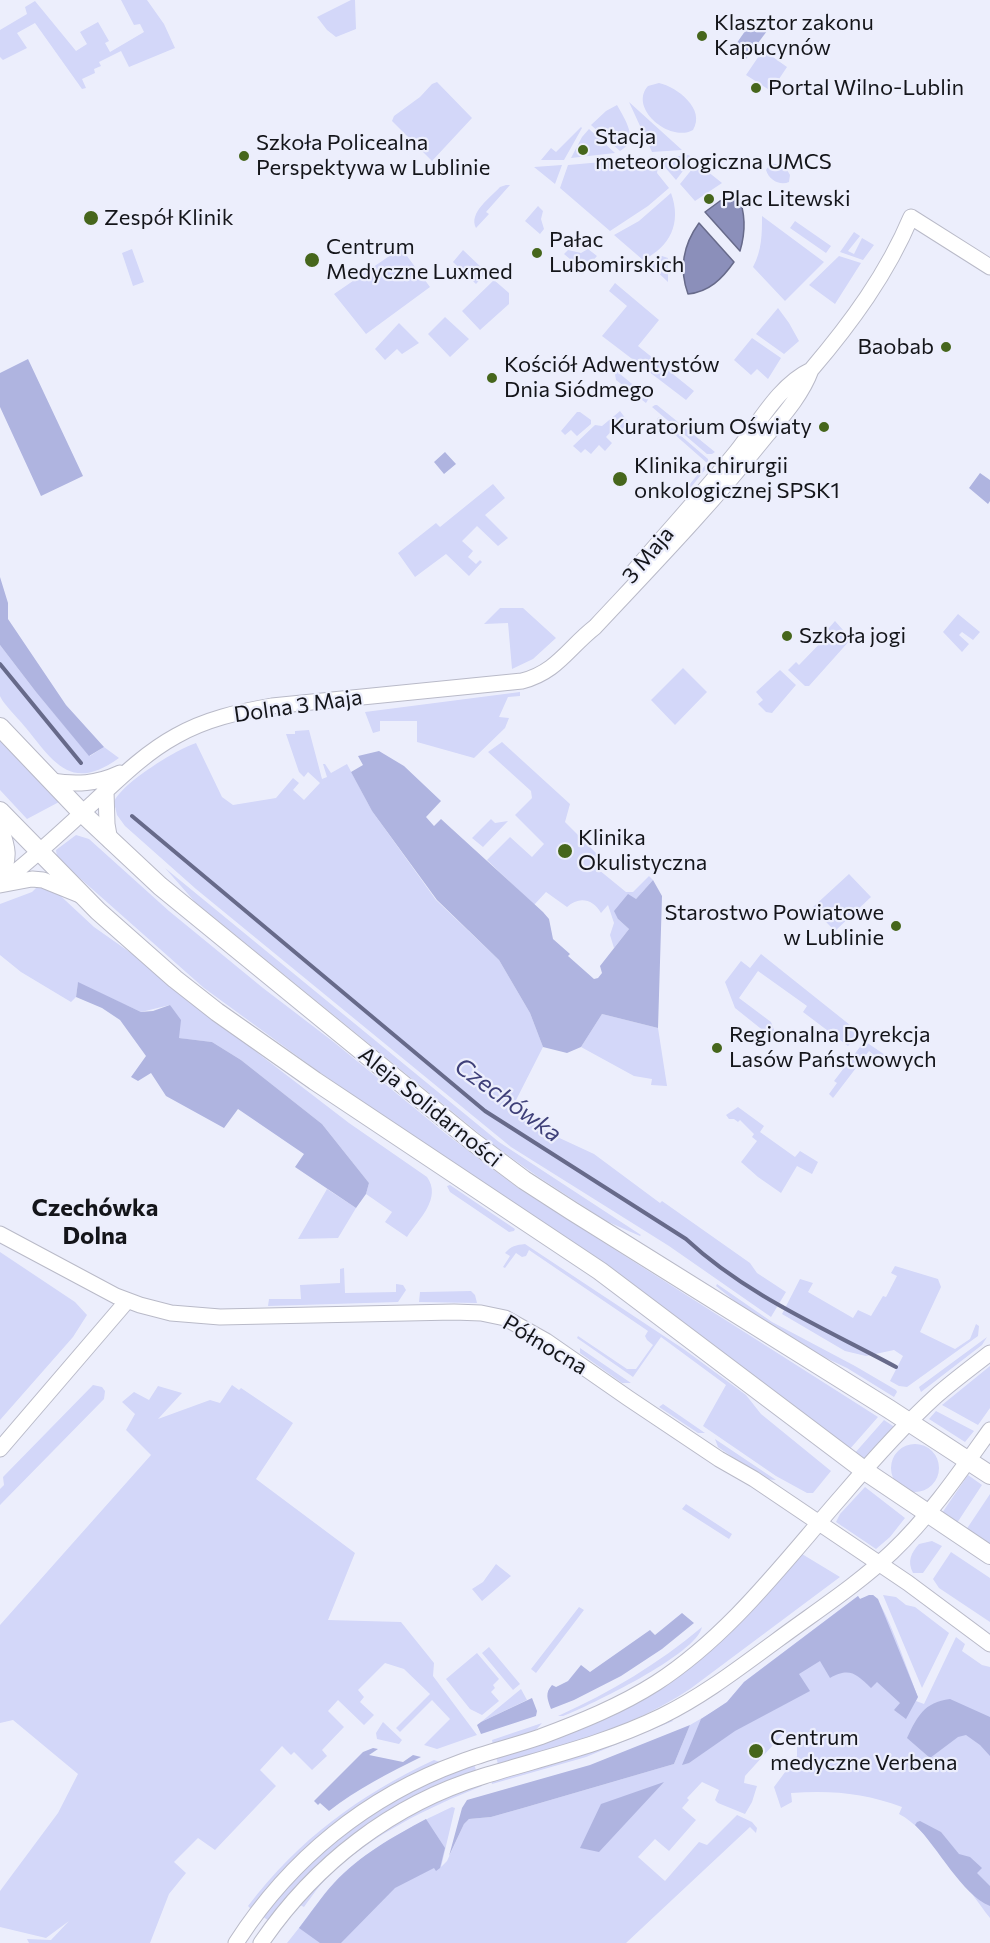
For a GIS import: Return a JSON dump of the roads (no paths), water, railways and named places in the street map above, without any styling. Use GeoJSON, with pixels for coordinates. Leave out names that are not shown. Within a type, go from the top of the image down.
{"type":"FeatureCollection","features":[{"type":"Feature","properties":{"kind":"main road","name":"Aleja Solidarności"},"geometry":{"type":"LineString","coordinates":[[0,727],[82,813],[190,912],[508,1169],[969,1460]]}},
{"type":"Feature","properties":{"kind":"main road","name":"Aleja Solidarności"},"geometry":{"type":"LineString","coordinates":[[0,811],[82,896],[175,979],[242,1030],[617,1283],[865,1471],[928,1513]]}},
{"type":"Feature","properties":{"kind":"main road"},"geometry":{"type":"LineString","coordinates":[[969,1460],[990,1475]]}},
{"type":"Feature","properties":{"kind":"main road"},"geometry":{"type":"LineString","coordinates":[[928,1513],[990,1555]]}},
{"type":"Feature","properties":{"kind":"street","name":"3 Maja"},"geometry":{"type":"LineString","coordinates":[[532,678],[553,667],[582,637],[600,611],[736,452],[786,387],[811,370],[872,291],[911,217],[990,267]]}},
{"type":"Feature","properties":{"kind":"street","name":"Dolna 3 Maja"},"geometry":{"type":"LineString","coordinates":[[0,883],[24,865],[152,751],[176,736],[212,720],[246,711],[479,686],[532,678]]}},
{"type":"Feature","properties":{"kind":"street"},"geometry":{"type":"LineString","coordinates":[[51,781],[84,784],[102,781],[131,768]]}},
{"type":"Feature","properties":{"kind":"street"},"geometry":{"type":"LineString","coordinates":[[106,791],[106,824],[111,841]]}},
{"type":"Feature","properties":{"kind":"street"},"geometry":{"type":"LineString","coordinates":[[0,825],[8,854],[0,883],[43,880],[82,896]]}},
{"type":"Feature","properties":{"kind":"street","name":"Północna"},"geometry":{"type":"LineString","coordinates":[[0,1234],[128,1301],[162,1311],[210,1317],[454,1312],[481,1313],[505,1318],[546,1341],[628,1398],[908,1582],[990,1644]]}},
{"type":"Feature","properties":{"kind":"street"},"geometry":{"type":"LineString","coordinates":[[0,1449],[128,1301]]}},
{"type":"Feature","properties":{"kind":"street"},"geometry":{"type":"LineString","coordinates":[[236,1943],[264,1904],[303,1860],[342,1825],[376,1802],[405,1785],[439,1770],[540,1737],[598,1714],[638,1694],[674,1670],[720,1631],[772,1578],[910,1422],[937,1395],[990,1353]]}},
{"type":"Feature","properties":{"kind":"street"},"geometry":{"type":"LineString","coordinates":[[261,1943],[279,1918],[309,1884],[348,1847],[414,1804],[484,1776],[583,1749],[631,1730],[677,1708],[724,1679],[879,1564],[928,1513],[990,1431]]}},
{"type":"Feature","properties":{"kind":"waterway","name":"Czechówka"},"geometry":{"type":"LineString","coordinates":[[0,664],[81,763]]}},
{"type":"Feature","properties":{"kind":"waterway","name":"Czechówka"},"geometry":{"type":"LineString","coordinates":[[132,816],[485,1111],[686,1239],[709,1259],[760,1294],[896,1367]]}},
{"type":"Feature","properties":{"kind":"place","name":"Klasztor zakonu Kapucynów"},"geometry":{"type":"Point","coordinates":[702,36]}},
{"type":"Feature","properties":{"kind":"place","name":"Portal Wilno-Lublin"},"geometry":{"type":"Point","coordinates":[756,88]}},
{"type":"Feature","properties":{"kind":"place","name":"Stacja meteorologiczna UMCS"},"geometry":{"type":"Point","coordinates":[583,150]}},
{"type":"Feature","properties":{"kind":"place","name":"Szkoła Policealna Perspektywa w Lublinie"},"geometry":{"type":"Point","coordinates":[244,156]}},
{"type":"Feature","properties":{"kind":"place","name":"Plac Litewski"},"geometry":{"type":"Point","coordinates":[709,199]}},
{"type":"Feature","properties":{"kind":"place","name":"Zespół Klinik"},"geometry":{"type":"Point","coordinates":[91,218]}},
{"type":"Feature","properties":{"kind":"place","name":"Pałac Lubomirskich"},"geometry":{"type":"Point","coordinates":[537,253]}},
{"type":"Feature","properties":{"kind":"place","name":"Centrum Medyczne Luxmed"},"geometry":{"type":"Point","coordinates":[312,260]}},
{"type":"Feature","properties":{"kind":"place","name":"Baobab"},"geometry":{"type":"Point","coordinates":[946,347]}},
{"type":"Feature","properties":{"kind":"place","name":"Kościół Adwentystów Dnia Siódmego"},"geometry":{"type":"Point","coordinates":[492,378]}},
{"type":"Feature","properties":{"kind":"place","name":"Kuratorium Oświaty"},"geometry":{"type":"Point","coordinates":[824,427]}},
{"type":"Feature","properties":{"kind":"place","name":"Klinika chirurgii onkologicznej SPSK1"},"geometry":{"type":"Point","coordinates":[620,479]}},
{"type":"Feature","properties":{"kind":"place","name":"Szkoła jogi"},"geometry":{"type":"Point","coordinates":[787,636]}},
{"type":"Feature","properties":{"kind":"place","name":"Klinika Okulistyczna"},"geometry":{"type":"Point","coordinates":[565,851]}},
{"type":"Feature","properties":{"kind":"place","name":"Starostwo Powiatowe w Lublinie"},"geometry":{"type":"Point","coordinates":[896,926]}},
{"type":"Feature","properties":{"kind":"place","name":"Regionalna Dyrekcja Lasów Państwowych"},"geometry":{"type":"Point","coordinates":[717,1048]}},
{"type":"Feature","properties":{"kind":"place","name":"Centrum medyczne Verbena"},"geometry":{"type":"Point","coordinates":[756,1751]}},
{"type":"Feature","properties":{"kind":"district","name":"Czechówka Dolna"},"geometry":{"type":"Point","coordinates":[95,1222]}}]}
